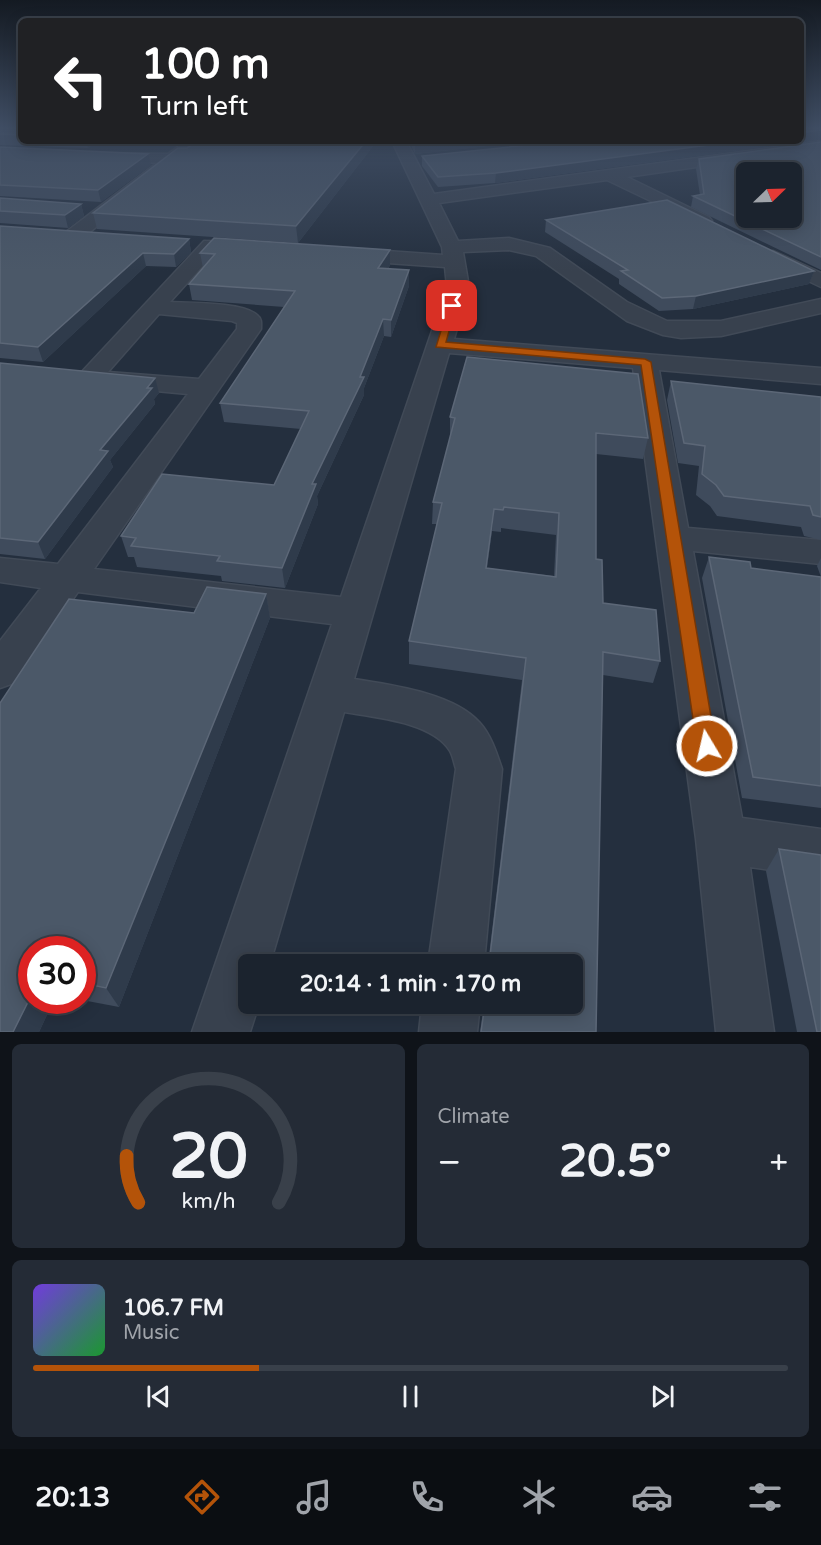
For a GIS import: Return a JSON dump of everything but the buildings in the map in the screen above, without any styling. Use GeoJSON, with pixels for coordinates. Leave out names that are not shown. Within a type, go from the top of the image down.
{"type":"FeatureCollection","features":[{"type":"Feature","properties":{"kind":"street"},"geometry":{"type":"LineString","coordinates":[[73,236],[150,175]]}},
{"type":"Feature","properties":{"kind":"street"},"geometry":{"type":"LineString","coordinates":[[221,1032],[458,287],[454,254],[427,200],[420,175]]}},
{"type":"Feature","properties":{"kind":"street"},"geometry":{"type":"LineString","coordinates":[[427,200],[600,175]]}},
{"type":"Feature","properties":{"kind":"street"},"geometry":{"type":"LineString","coordinates":[[610,175],[715,227]]}},
{"type":"Feature","properties":{"kind":"street"},"geometry":{"type":"LineString","coordinates":[[83,208],[106,210]]}},
{"type":"Feature","properties":{"kind":"street"},"geometry":{"type":"LineString","coordinates":[[51,234],[96,238]]}},
{"type":"Feature","properties":{"kind":"street"},"geometry":{"type":"LineString","coordinates":[[328,253],[454,254],[492,243],[530,246],[543,252],[635,315],[663,328],[706,330],[821,306]]}},
{"type":"Feature","properties":{"kind":"street"},"geometry":{"type":"LineString","coordinates":[[188,244],[258,249]]}},
{"type":"Feature","properties":{"kind":"street"},"geometry":{"type":"LineString","coordinates":[[207,388],[78,376],[153,307],[212,245]]}},
{"type":"Feature","properties":{"kind":"street"},"geometry":{"type":"LineString","coordinates":[[757,249],[821,281]]}},
{"type":"Feature","properties":{"kind":"street"},"geometry":{"type":"LineString","coordinates":[[0,672],[65,579],[249,329],[249,319],[236,315],[153,307]]}},
{"type":"Feature","properties":{"kind":"street"},"geometry":{"type":"LineString","coordinates":[[440,345],[821,376]]}},
{"type":"Feature","properties":{"kind":"street"},"geometry":{"type":"LineString","coordinates":[[645,362],[721,839],[745,1032]]}},
{"type":"Feature","properties":{"kind":"street"},"geometry":{"type":"LineString","coordinates":[[674,538],[821,552]]}},
{"type":"Feature","properties":{"kind":"street"},"geometry":{"type":"LineString","coordinates":[[0,570],[355,613]]}},
{"type":"Feature","properties":{"kind":"street"},"geometry":{"type":"LineString","coordinates":[[330,693],[434,714],[464,735],[474,751],[479,769],[457,954]]}},
{"type":"Feature","properties":{"kind":"street"},"geometry":{"type":"LineString","coordinates":[[721,839],[821,853]]}},
{"type":"Feature","properties":{"kind":"street"},"geometry":{"type":"LineString","coordinates":[[448,1032],[450,1014]]}},
{"type":"Feature","properties":{"kind":"route"},"geometry":{"type":"LineString","coordinates":[[452,306],[440,345],[645,362],[707,746]]}}]}
